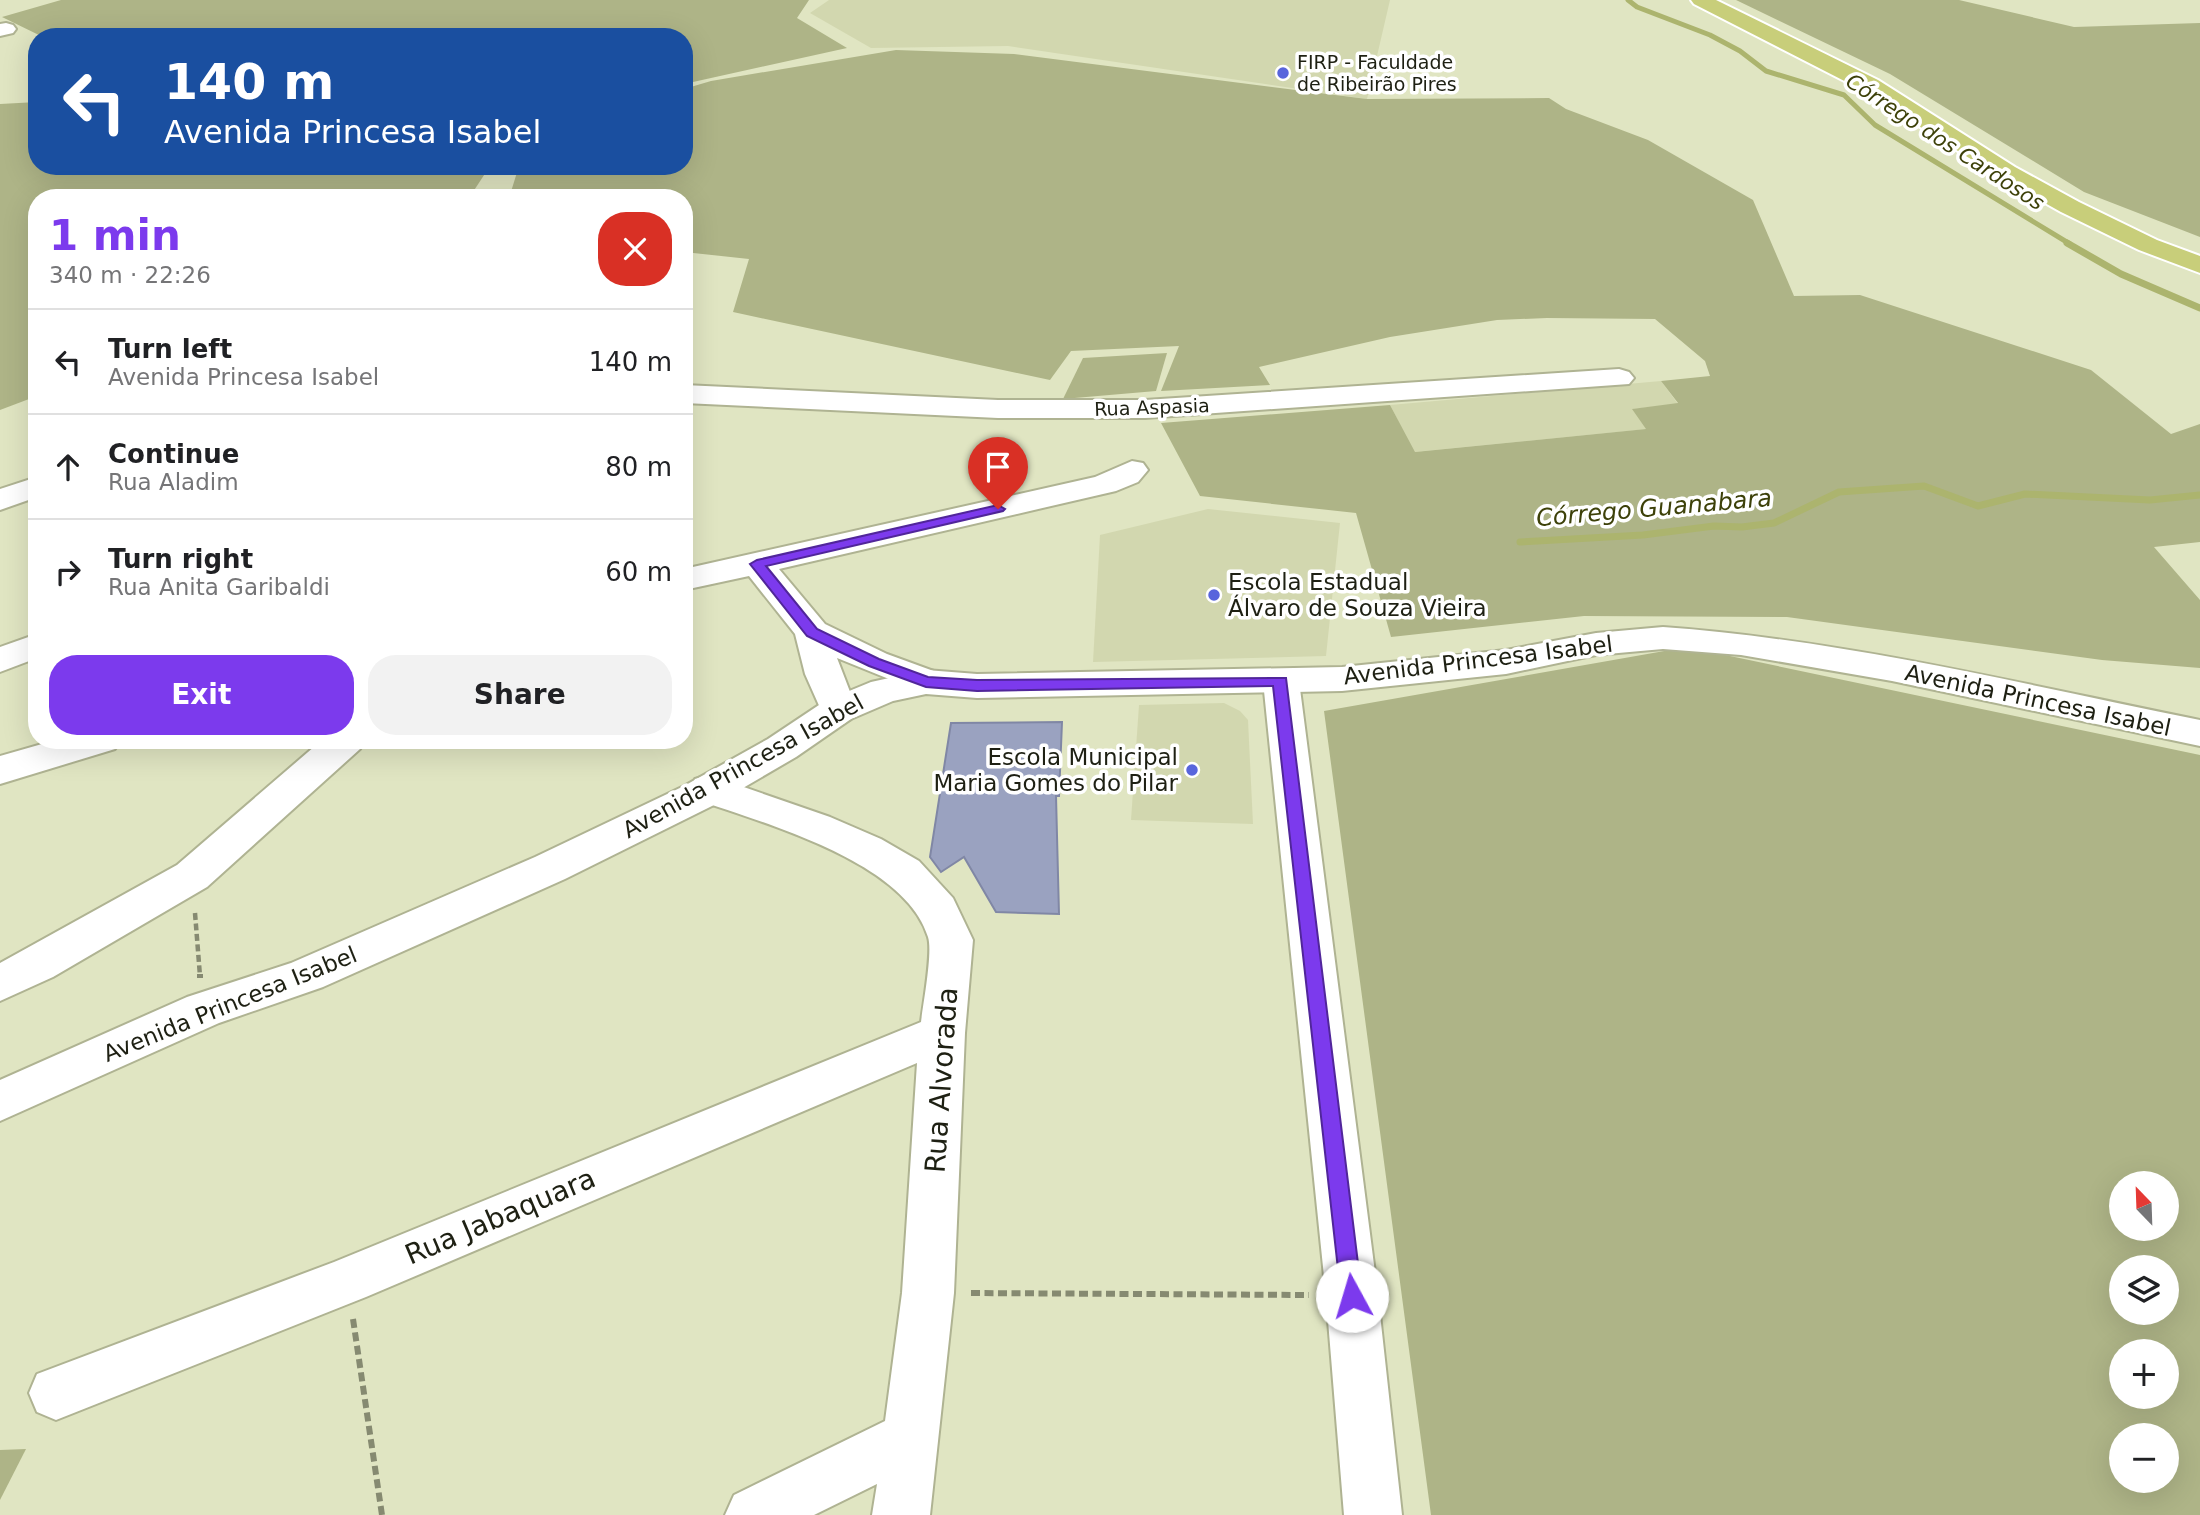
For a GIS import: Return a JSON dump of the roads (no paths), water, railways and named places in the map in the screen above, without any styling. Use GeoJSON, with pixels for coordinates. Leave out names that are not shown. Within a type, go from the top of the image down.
{"type":"FeatureCollection","features":[{"type":"Feature","properties":{"kind":"main road"},"geometry":{"type":"LineString","coordinates":[[1701,0],[1870,85],[2007,172],[2070,207],[2148,245],[2200,265]]}},
{"type":"Feature","properties":{"kind":"street","name":"Rua Aspasia"},"geometry":{"type":"LineString","coordinates":[[693,394],[998,409],[1145,409],[1619,379]]}},
{"type":"Feature","properties":{"kind":"street"},"geometry":{"type":"LineString","coordinates":[[693,578],[1105,484],[1127,475],[1132,470]]}},
{"type":"Feature","properties":{"kind":"street"},"geometry":{"type":"LineString","coordinates":[[0,500],[28,489]]}},
{"type":"Feature","properties":{"kind":"street"},"geometry":{"type":"LineString","coordinates":[[757,564],[812,632],[823,674],[838,710]]}},
{"type":"Feature","properties":{"kind":"street"},"geometry":{"type":"LineString","coordinates":[[812,632],[874,662],[926,682]]}},
{"type":"Feature","properties":{"kind":"street","name":"Avenida Princesa Isabel"},"geometry":{"type":"LineString","coordinates":[[0,1101],[203,1010],[307,975],[550,868],[709,789],[782,748],[838,710],[884,691],[926,682],[977,685],[1342,679],[1492,663],[1596,644],[1663,638],[1741,644],[1892,669],[2200,733]]}},
{"type":"Feature","properties":{"kind":"street"},"geometry":{"type":"LineString","coordinates":[[0,660],[28,649]]}},
{"type":"Feature","properties":{"kind":"street"},"geometry":{"type":"LineString","coordinates":[[1280,681],[1352,1296],[1373,1515]]}},
{"type":"Feature","properties":{"kind":"street"},"geometry":{"type":"LineString","coordinates":[[0,770],[71,749]]}},
{"type":"Feature","properties":{"kind":"street"},"geometry":{"type":"LineString","coordinates":[[0,983],[38,965],[192,876],[337,749]]}},
{"type":"Feature","properties":{"kind":"street","name":"Rua Alvorada"},"geometry":{"type":"LineString","coordinates":[[709,789],[816,827],[867,850],[904,872],[938,909],[951,940],[942,1032],[928,1293],[901,1515]]}},
{"type":"Feature","properties":{"kind":"street","name":"Rua Jabaquara"},"geometry":{"type":"LineString","coordinates":[[56,1393],[348,1280],[942,1032]]}},
{"type":"Feature","properties":{"kind":"street"},"geometry":{"type":"LineString","coordinates":[[754,1515],[911,1437]]}},
{"type":"Feature","properties":{"kind":"waterway","name":"Córrego dos Cardosos"},"geometry":{"type":"LineString","coordinates":[[1628,0],[1637,7],[1710,35],[1740,51],[1766,71],[1844,95],[1875,125],[2070,244]]}},
{"type":"Feature","properties":{"kind":"waterway","name":"Córrego dos Cardosos"},"geometry":{"type":"LineString","coordinates":[[2067,243],[2121,274],[2200,308]]}},
{"type":"Feature","properties":{"kind":"waterway","name":"Córrego Guanabara"},"geometry":{"type":"LineString","coordinates":[[1520,542],[1643,535],[1714,526],[1742,527],[1774,523],[1839,492],[1924,486],[1978,506],[2025,494],[2150,500],[2200,495]]}},
{"type":"Feature","properties":{"kind":"place","name":"FIRP - Faculdade de Ribeirão Pires"},"geometry":{"type":"Point","coordinates":[1283,73]}},
{"type":"Feature","properties":{"kind":"place","name":"Escola Estadual Álvaro de Souza Vieira"},"geometry":{"type":"Point","coordinates":[1214,595]}},
{"type":"Feature","properties":{"kind":"place","name":"Escola Municipal Maria Gomes do Pilar"},"geometry":{"type":"Point","coordinates":[1192,770]}}]}
